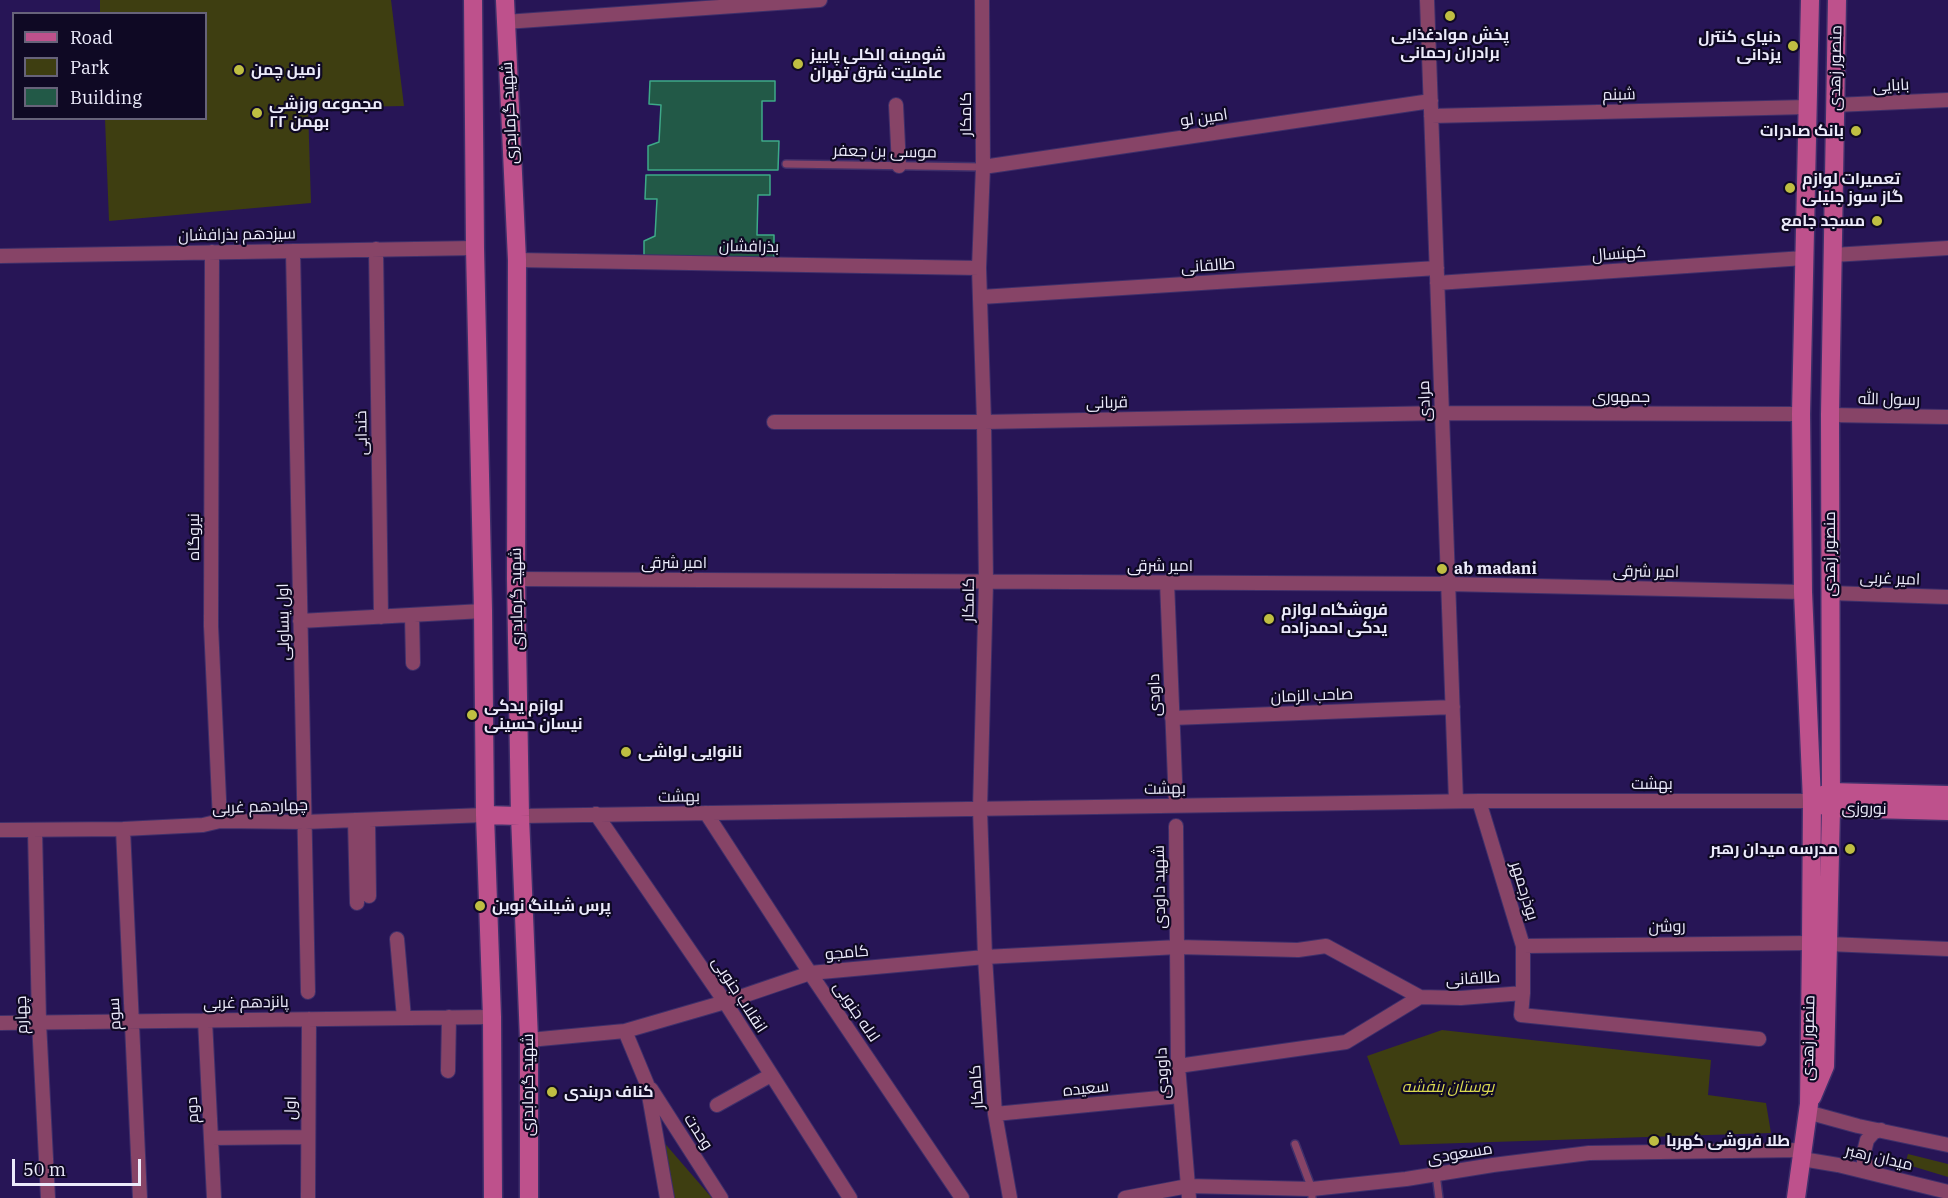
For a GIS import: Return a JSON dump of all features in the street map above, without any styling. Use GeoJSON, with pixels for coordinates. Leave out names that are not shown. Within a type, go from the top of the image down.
{"type":"FeatureCollection","features":[{"type":"Feature","properties":{"kind":"main road","name":"شهید گرمابدری"},"geometry":{"type":"LineString","coordinates":[[473,0],[484,815],[492,1017],[493,1198]]}},
{"type":"Feature","properties":{"kind":"main road","name":"شهید گرمابدری"},"geometry":{"type":"LineString","coordinates":[[505,0],[517,260],[516,579],[520,816],[529,1040],[529,1198]]}},
{"type":"Feature","properties":{"kind":"main road","name":"منصور زهدی"},"geometry":{"type":"LineString","coordinates":[[1810,0],[1801,414],[1803,592],[1820,943]]}},
{"type":"Feature","properties":{"kind":"main road","name":"منصور زهدی"},"geometry":{"type":"LineString","coordinates":[[1796,1198],[1808,1108],[1830,800],[1830,416],[1837,0]]}},
{"type":"Feature","properties":{"kind":"main road"},"geometry":{"type":"LineString","coordinates":[[1807,107],[1834,105]]}},
{"type":"Feature","properties":{"kind":"main road"},"geometry":{"type":"LineString","coordinates":[[1803,592],[1830,593]]}},
{"type":"Feature","properties":{"kind":"main road","name":"نوروزی"},"geometry":{"type":"LineString","coordinates":[[1812,801],[1948,795]]}},
{"type":"Feature","properties":{"kind":"main road","name":"نوروزی"},"geometry":{"type":"LineString","coordinates":[[1830,800],[1948,811]]}},
{"type":"Feature","properties":{"kind":"main road"},"geometry":{"type":"LineString","coordinates":[[484,815],[520,816]]}},
{"type":"Feature","properties":{"kind":"street"},"geometry":{"type":"LineString","coordinates":[[505,22],[820,0]]}},
{"type":"Feature","properties":{"kind":"street","name":"کامکار"},"geometry":{"type":"LineString","coordinates":[[982,0],[983,167],[979,268],[986,582],[980,809],[985,957],[995,1114],[1010,1198]]}},
{"type":"Feature","properties":{"kind":"street","name":"مرادی"},"geometry":{"type":"LineString","coordinates":[[1427,0],[1456,801]]}},
{"type":"Feature","properties":{"kind":"street","name":"بابایی"},"geometry":{"type":"LineString","coordinates":[[1834,105],[1948,100]]}},
{"type":"Feature","properties":{"kind":"street","name":"امین لو"},"geometry":{"type":"LineString","coordinates":[[983,167],[1431,101]]}},
{"type":"Feature","properties":{"kind":"street"},"geometry":{"type":"LineString","coordinates":[[896,105],[899,165]]}},
{"type":"Feature","properties":{"kind":"street","name":"شبنم"},"geometry":{"type":"LineString","coordinates":[[1431,116],[1807,107]]}},
{"type":"Feature","properties":{"kind":"street","name":"سیزدهم بذرافشان"},"geometry":{"type":"LineString","coordinates":[[0,256],[475,248]]}},
{"type":"Feature","properties":{"kind":"street"},"geometry":{"type":"LineString","coordinates":[[1833,255],[1948,248]]}},
{"type":"Feature","properties":{"kind":"street","name":"خندابی"},"geometry":{"type":"LineString","coordinates":[[376,249],[381,617]]}},
{"type":"Feature","properties":{"kind":"street","name":"اول یساولی"},"geometry":{"type":"LineString","coordinates":[[293,251],[308,992]]}},
{"type":"Feature","properties":{"kind":"street","name":"نیروگاه"},"geometry":{"type":"LineString","coordinates":[[212,252],[210,626],[220,821]]}},
{"type":"Feature","properties":{"kind":"street","name":"کهنسال"},"geometry":{"type":"LineString","coordinates":[[1437,283],[1804,258]]}},
{"type":"Feature","properties":{"kind":"street","name":"بذرافشان"},"geometry":{"type":"LineString","coordinates":[[517,260],[979,268]]}},
{"type":"Feature","properties":{"kind":"street","name":"طالقانی"},"geometry":{"type":"LineString","coordinates":[[981,297],[1437,268]]}},
{"type":"Feature","properties":{"kind":"street","name":"جمهوری"},"geometry":{"type":"LineString","coordinates":[[1442,413],[1801,414]]}},
{"type":"Feature","properties":{"kind":"street","name":"قربانی"},"geometry":{"type":"LineString","coordinates":[[774,422],[984,422],[1442,413]]}},
{"type":"Feature","properties":{"kind":"street","name":"رسول الله"},"geometry":{"type":"LineString","coordinates":[[1830,416],[1948,417]]}},
{"type":"Feature","properties":{"kind":"street","name":"امیر شرقی"},"geometry":{"type":"LineString","coordinates":[[516,579],[1448,584],[1803,592]]}},
{"type":"Feature","properties":{"kind":"street","name":"داودی"},"geometry":{"type":"LineString","coordinates":[[1167,582],[1176,806]]}},
{"type":"Feature","properties":{"kind":"street","name":"امیر غربی"},"geometry":{"type":"LineString","coordinates":[[1830,593],[1948,597]]}},
{"type":"Feature","properties":{"kind":"street"},"geometry":{"type":"LineString","coordinates":[[300,621],[483,611]]}},
{"type":"Feature","properties":{"kind":"street"},"geometry":{"type":"LineString","coordinates":[[412,615],[413,663]]}},
{"type":"Feature","properties":{"kind":"street","name":"صاحب الزمان"},"geometry":{"type":"LineString","coordinates":[[1172,718],[1452,707]]}},
{"type":"Feature","properties":{"kind":"street","name":"بهشت"},"geometry":{"type":"LineString","coordinates":[[520,816],[1456,801],[1812,801]]}},
{"type":"Feature","properties":{"kind":"street","name":"بوذرجمهر"},"geometry":{"type":"LineString","coordinates":[[1479,801],[1523,946],[1523,993]]}},
{"type":"Feature","properties":{"kind":"street","name":"لاله جنوبی"},"geometry":{"type":"LineString","coordinates":[[706,813],[810,973],[962,1198]]}},
{"type":"Feature","properties":{"kind":"street","name":"انقلاب جنوبی"},"geometry":{"type":"LineString","coordinates":[[596,814],[725,1002],[850,1198]]}},
{"type":"Feature","properties":{"kind":"street","name":"چهاردهم غربی"},"geometry":{"type":"LineString","coordinates":[[0,830],[123,830],[203,825],[220,821],[306,822],[484,815]]}},
{"type":"Feature","properties":{"kind":"street"},"geometry":{"type":"LineString","coordinates":[[361,820],[369,896]]}},
{"type":"Feature","properties":{"kind":"street"},"geometry":{"type":"LineString","coordinates":[[357,903],[361,820]]}},
{"type":"Feature","properties":{"kind":"street","name":"شهید داودی"},"geometry":{"type":"LineString","coordinates":[[1176,826],[1178,947]]}},
{"type":"Feature","properties":{"kind":"street","name":"چهارم"},"geometry":{"type":"LineString","coordinates":[[35,830],[39,1022],[48,1198]]}},
{"type":"Feature","properties":{"kind":"street","name":"سوم"},"geometry":{"type":"LineString","coordinates":[[123,830],[140,1198]]}},
{"type":"Feature","properties":{"kind":"street"},"geometry":{"type":"LineString","coordinates":[[397,939],[404,1018]]}},
{"type":"Feature","properties":{"kind":"street","name":"روشن"},"geometry":{"type":"LineString","coordinates":[[1523,946],[1820,943],[1948,949]]}},
{"type":"Feature","properties":{"kind":"street"},"geometry":{"type":"LineString","coordinates":[[1178,947],[1298,950],[1326,946],[1420,997]]}},
{"type":"Feature","properties":{"kind":"street","name":"کامجو"},"geometry":{"type":"LineString","coordinates":[[529,1040],[625,1031],[725,1002],[810,973],[985,957],[1178,947]]}},
{"type":"Feature","properties":{"kind":"street","name":"داوودی"},"geometry":{"type":"LineString","coordinates":[[1178,947],[1178,1066],[1188,1192]]}},
{"type":"Feature","properties":{"kind":"street","name":"طالقانی"},"geometry":{"type":"LineString","coordinates":[[1420,997],[1461,998],[1523,993],[1521,1015],[1759,1039]]}},
{"type":"Feature","properties":{"kind":"street"},"geometry":{"type":"LineString","coordinates":[[1178,1066],[1346,1042],[1420,997]]}},
{"type":"Feature","properties":{"kind":"street"},"geometry":{"type":"LineString","coordinates":[[448,1071],[449,1017]]}},
{"type":"Feature","properties":{"kind":"street","name":"پانزدهم غربی"},"geometry":{"type":"LineString","coordinates":[[0,1023],[492,1017]]}},
{"type":"Feature","properties":{"kind":"street","name":"اول"},"geometry":{"type":"LineString","coordinates":[[308,1198],[309,1019]]}},
{"type":"Feature","properties":{"kind":"street","name":"دوم"},"geometry":{"type":"LineString","coordinates":[[206,1020],[214,1198]]}},
{"type":"Feature","properties":{"kind":"street","name":"وحدت"},"geometry":{"type":"LineString","coordinates":[[625,1031],[647,1084],[722,1198]]}},
{"type":"Feature","properties":{"kind":"street"},"geometry":{"type":"LineString","coordinates":[[717,1105],[771,1075]]}},
{"type":"Feature","properties":{"kind":"street","name":"وحدت"},"geometry":{"type":"LineString","coordinates":[[647,1084],[667,1198]]}},
{"type":"Feature","properties":{"kind":"street","name":"سعیده"},"geometry":{"type":"LineString","coordinates":[[995,1114],[1180,1096]]}},
{"type":"Feature","properties":{"kind":"street","name":"میدان رهبر"},"geometry":{"type":"LineString","coordinates":[[1808,1108],[1881,1130],[1948,1145]]}},
{"type":"Feature","properties":{"kind":"street"},"geometry":{"type":"LineString","coordinates":[[1876,1174],[1864,1162],[1864,1152],[1867,1140],[1874,1132],[1881,1130]]}},
{"type":"Feature","properties":{"kind":"street"},"geometry":{"type":"LineString","coordinates":[[1896,1133],[1948,1137]]}},
{"type":"Feature","properties":{"kind":"street"},"geometry":{"type":"LineString","coordinates":[[211,1138],[308,1137]]}},
{"type":"Feature","properties":{"kind":"street","name":"مسعودی"},"geometry":{"type":"LineString","coordinates":[[1125,1198],[1188,1192],[1312,1193],[1589,1153],[1802,1155]]}},
{"type":"Feature","properties":{"kind":"street","name":"میدان رهبر"},"geometry":{"type":"LineString","coordinates":[[1802,1155],[1948,1192]]}},
{"type":"Feature","properties":{"kind":"lane","name":"موسی بن جعفر"},"geometry":{"type":"LineString","coordinates":[[786,164],[983,167]]}},
{"type":"Feature","properties":{"kind":"lane"},"geometry":{"type":"LineString","coordinates":[[1295,1144],[1312,1193]]}},
{"type":"Feature","properties":{"kind":"lane"},"geometry":{"type":"LineString","coordinates":[[1436,1174],[1439,1198]]}},
{"type":"Feature","properties":{"kind":"green space","name":"مجموعه ورزشی ۲۲ بهمن"},"geometry":{"type":"Polygon","coordinates":[[[100,0],[391,0],[404,106],[308,108],[311,203],[109,221],[105,120],[207,120],[207,12],[100,12],[100,0]]]}},
{"type":"Feature","properties":{"kind":"green space","name":"بوستان بنفشه"},"geometry":{"type":"Polygon","coordinates":[[[1442,1030],[1711,1060],[1708,1095],[1766,1103],[1771,1133],[1400,1145],[1367,1056],[1442,1030]]]}},
{"type":"Feature","properties":{"kind":"green space"},"geometry":{"type":"Polygon","coordinates":[[[661,1139],[712,1198],[673,1198],[661,1139]]]}},
{"type":"Feature","properties":{"kind":"green space"},"geometry":{"type":"Polygon","coordinates":[[[1908,1154],[1948,1164],[1948,1177],[1905,1164],[1908,1154]]]}},
{"type":"Feature","properties":{"kind":"building"},"geometry":{"type":"Polygon","coordinates":[[[650,81],[775,81],[775,101],[762,101],[762,141],[779,141],[778,170],[648,170],[648,146],[659,142],[661,105],[649,104],[650,81]]]}},
{"type":"Feature","properties":{"kind":"building"},"geometry":{"type":"Polygon","coordinates":[[[646,175],[770,175],[770,195],[758,195],[757,235],[774,235],[774,264],[644,264],[644,241],[655,236],[657,199],[645,199],[646,175]]]}},
{"type":"Feature","properties":{"kind":"place","name":"پخش موادغذایی برادران رحمانی"},"geometry":{"type":"Point","coordinates":[1450,16]}},
{"type":"Feature","properties":{"kind":"place","name":"دنیای کنترل یزدانی"},"geometry":{"type":"Point","coordinates":[1793,46]}},
{"type":"Feature","properties":{"kind":"place","name":"شومینه الکلی پاییز عاملیت شرق تهران"},"geometry":{"type":"Point","coordinates":[798,64]}},
{"type":"Feature","properties":{"kind":"place","name":"زمین چمن"},"geometry":{"type":"Point","coordinates":[239,70]}},
{"type":"Feature","properties":{"kind":"place","name":"مجموعه ورزشی ۲۲ بهمن"},"geometry":{"type":"Point","coordinates":[257,113]}},
{"type":"Feature","properties":{"kind":"place","name":"بانک صادرات"},"geometry":{"type":"Point","coordinates":[1856,131]}},
{"type":"Feature","properties":{"kind":"place","name":"تعمیرات لوازم گاز سوز جلیلی"},"geometry":{"type":"Point","coordinates":[1790,188]}},
{"type":"Feature","properties":{"kind":"place","name":"مسجد جامع"},"geometry":{"type":"Point","coordinates":[1877,221]}},
{"type":"Feature","properties":{"kind":"place","name":"ab madani"},"geometry":{"type":"Point","coordinates":[1442,569]}},
{"type":"Feature","properties":{"kind":"place","name":"فروشگاه لوازم یدکی احمدزاده"},"geometry":{"type":"Point","coordinates":[1269,619]}},
{"type":"Feature","properties":{"kind":"place","name":"لوازم یدکی نیسان حسینی"},"geometry":{"type":"Point","coordinates":[472,715]}},
{"type":"Feature","properties":{"kind":"place","name":"نانوایی لواشی"},"geometry":{"type":"Point","coordinates":[626,752]}},
{"type":"Feature","properties":{"kind":"place","name":"مدرسه میدان رهبر"},"geometry":{"type":"Point","coordinates":[1850,849]}},
{"type":"Feature","properties":{"kind":"place","name":"پرس شیلنگ نوین"},"geometry":{"type":"Point","coordinates":[480,906]}},
{"type":"Feature","properties":{"kind":"place","name":"کناف دربندی"},"geometry":{"type":"Point","coordinates":[552,1092]}},
{"type":"Feature","properties":{"kind":"place","name":"طلا فروشی کهربا"},"geometry":{"type":"Point","coordinates":[1654,1141]}}]}
